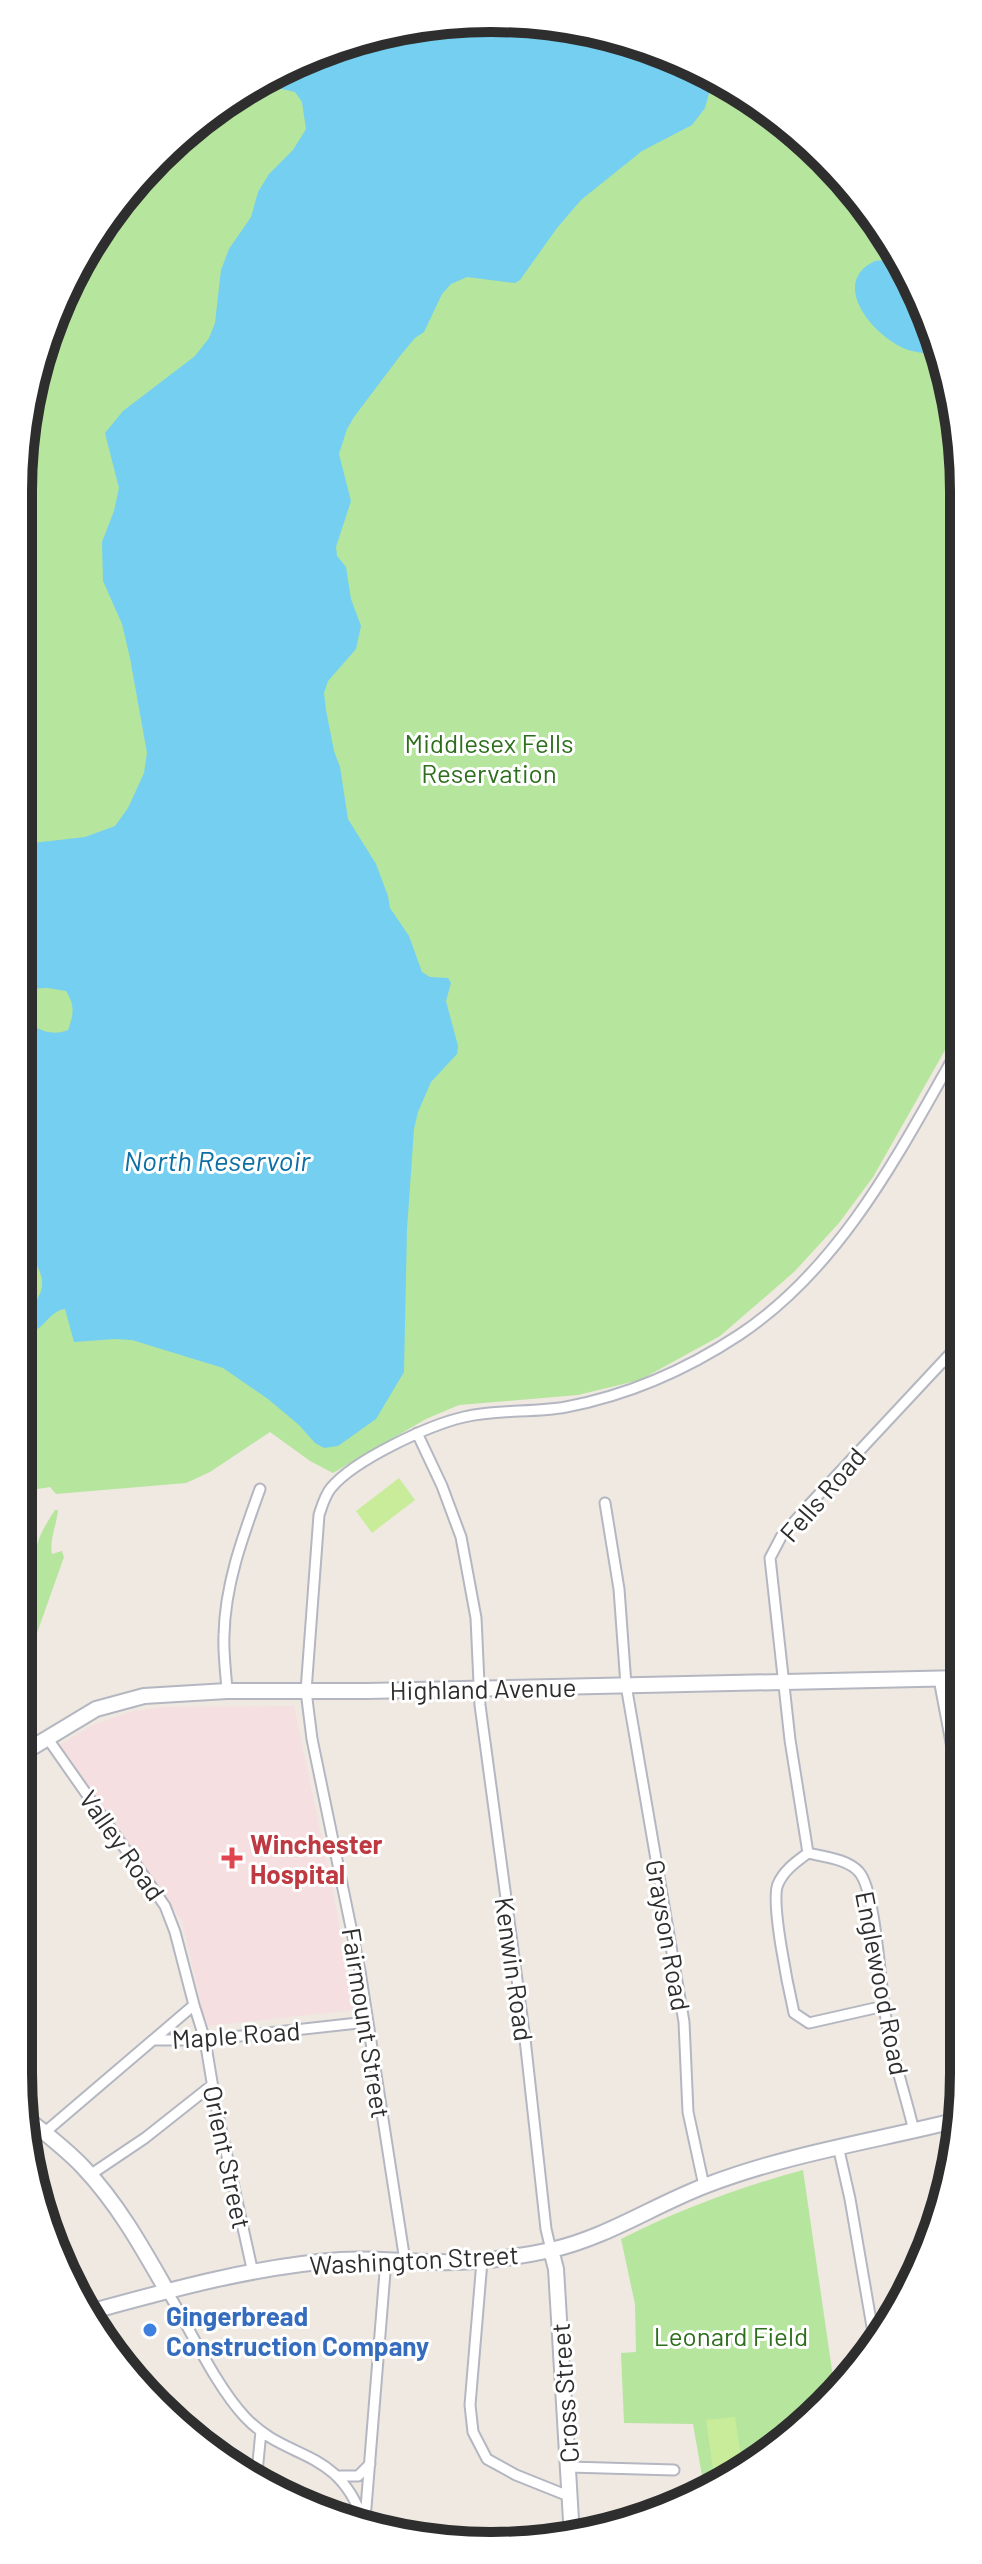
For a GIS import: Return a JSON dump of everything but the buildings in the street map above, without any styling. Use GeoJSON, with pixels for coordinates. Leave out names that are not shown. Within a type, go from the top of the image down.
{"type":"FeatureCollection","features":[{"type":"Feature","properties":{"kind":"main road","name":"Highland Avenue"},"geometry":{"type":"LineString","coordinates":[[32,1748],[96,1709],[144,1696],[227,1691],[950,1679]]}},
{"type":"Feature","properties":{"kind":"main road","name":"Washington Street"},"geometry":{"type":"LineString","coordinates":[[98,2310],[167,2291],[308,2263],[482,2261],[551,2250],[594,2238],[704,2186],[838,2146],[947,2123]]}},
{"type":"Feature","properties":{"kind":"main road"},"geometry":{"type":"LineString","coordinates":[[35,2126],[90,2175],[134,2234],[167,2291]]}},
{"type":"Feature","properties":{"kind":"main road","name":"Cross Street"},"geometry":{"type":"LineString","coordinates":[[551,2250],[557,2283],[572,2525]]}},
{"type":"Feature","properties":{"kind":"street"},"geometry":{"type":"LineString","coordinates":[[417,1433],[464,1417],[566,1407],[654,1383],[702,1359],[742,1333],[784,1300],[859,1215],[895,1160],[950,1063]]}},
{"type":"Feature","properties":{"kind":"street","name":"Fells Road"},"geometry":{"type":"LineString","coordinates":[[783,1683],[770,1558],[781,1537],[808,1506],[950,1354]]}},
{"type":"Feature","properties":{"kind":"street"},"geometry":{"type":"LineString","coordinates":[[943,1362],[950,1363]]}},
{"type":"Feature","properties":{"kind":"street","name":"Fairmount Street"},"geometry":{"type":"LineString","coordinates":[[405,2261],[344,1885],[312,1739],[306,1691],[319,1515],[329,1490],[356,1467],[417,1433]]}},
{"type":"Feature","properties":{"kind":"street","name":"Kenwin Road"},"geometry":{"type":"LineString","coordinates":[[417,1433],[461,1537],[476,1618],[480,1688],[505,1904],[551,2250]]}},
{"type":"Feature","properties":{"kind":"street"},"geometry":{"type":"LineString","coordinates":[[227,1691],[224,1634],[230,1585],[241,1541],[260,1489]]}},
{"type":"Feature","properties":{"kind":"street","name":"Grayson Road"},"geometry":{"type":"LineString","coordinates":[[605,1503],[619,1589],[626,1685],[684,2022],[688,2112],[704,2186]]}},
{"type":"Feature","properties":{"kind":"street"},"geometry":{"type":"LineString","coordinates":[[939,1679],[950,1737]]}},
{"type":"Feature","properties":{"kind":"street"},"geometry":{"type":"LineString","coordinates":[[783,1683],[808,1853],[788,1868],[776,1887],[794,2013],[809,2023],[884,2006]]}},
{"type":"Feature","properties":{"kind":"street","name":"Valley Road"},"geometry":{"type":"LineString","coordinates":[[48,1739],[165,1906],[205,2040]]}},
{"type":"Feature","properties":{"kind":"street","name":"Englewood Road"},"geometry":{"type":"LineString","coordinates":[[808,1853],[839,1860],[859,1871],[868,1890],[882,1973],[884,2006],[914,2131]]}},
{"type":"Feature","properties":{"kind":"street"},"geometry":{"type":"LineString","coordinates":[[153,2040],[194,2005]]}},
{"type":"Feature","properties":{"kind":"street","name":"Maple Road"},"geometry":{"type":"LineString","coordinates":[[44,2133],[153,2040],[205,2040],[367,2022]]}},
{"type":"Feature","properties":{"kind":"street","name":"Orient Street"},"geometry":{"type":"LineString","coordinates":[[205,2040],[253,2273]]}},
{"type":"Feature","properties":{"kind":"street"},"geometry":{"type":"LineString","coordinates":[[90,2175],[145,2138],[212,2085]]}},
{"type":"Feature","properties":{"kind":"street"},"geometry":{"type":"LineString","coordinates":[[838,2146],[872,2329]]}},
{"type":"Feature","properties":{"kind":"street"},"geometry":{"type":"LineString","coordinates":[[365,2514],[386,2260]]}},
{"type":"Feature","properties":{"kind":"street"},"geometry":{"type":"LineString","coordinates":[[482,2261],[470,2405],[473,2432],[487,2459],[516,2475],[571,2497]]}},
{"type":"Feature","properties":{"kind":"street"},"geometry":{"type":"LineString","coordinates":[[167,2291],[236,2405],[261,2431],[345,2478],[356,2477],[370,2464]]}},
{"type":"Feature","properties":{"kind":"street"},"geometry":{"type":"LineString","coordinates":[[257,2469],[261,2431]]}},
{"type":"Feature","properties":{"kind":"street"},"geometry":{"type":"LineString","coordinates":[[569,2467],[674,2470]]}},
{"type":"Feature","properties":{"kind":"street"},"geometry":{"type":"LineString","coordinates":[[336,2474],[353,2496],[361,2513]]}},
{"type":"Feature","properties":{"kind":"shaded area","name":"Winchester Hospital"},"geometry":{"type":"Polygon","coordinates":[[[294,1706],[355,2010],[206,2026],[182,1921],[60,1745],[93,1725],[133,1711],[164,1707],[294,1706]]]}},
{"type":"Feature","properties":{"kind":"green space","name":"Middlesex Fells Reservation"},"geometry":{"type":"Polygon","coordinates":[[[521,33],[610,48],[639,56],[694,79],[746,109],[770,127],[816,166],[836,188],[873,236],[903,288],[926,343],[934,372],[946,431],[950,491],[950,1041],[873,1177],[839,1223],[794,1272],[720,1336],[640,1380],[578,1395],[459,1405],[426,1419],[333,1473],[310,1461],[270,1432],[210,1472],[186,1483],[56,1494],[50,1487],[32,1490],[32,491],[41,401],[56,343],[79,288],[93,261],[127,212],[166,166],[188,146],[262,93],[343,56],[431,36],[521,33]]]}},
{"type":"Feature","properties":{"kind":"green space"},"geometry":{"type":"Polygon","coordinates":[[[399,1478],[415,1500],[372,1533],[356,1511],[399,1478]]]}},
{"type":"Feature","properties":{"kind":"green space"},"geometry":{"type":"Polygon","coordinates":[[[58,1510],[52,1554],[62,1551],[64,1557],[32,1642],[32,1572],[44,1527],[58,1510]]]}},
{"type":"Feature","properties":{"kind":"green space","name":"Leonard Field"},"geometry":{"type":"Polygon","coordinates":[[[803,2170],[833,2379],[770,2437],[703,2480],[693,2424],[624,2423],[621,2353],[636,2352],[635,2304],[621,2239],[665,2218],[803,2170]]]}},
{"type":"Feature","properties":{"kind":"green space"},"geometry":{"type":"Polygon","coordinates":[[[735,2417],[741,2458],[727,2467],[713,2469],[706,2420],[735,2417]]]}},
{"type":"Feature","properties":{"kind":"water","name":"North Reservoir"},"geometry":{"type":"Polygon","coordinates":[[[461,33],[521,33],[581,41],[639,56],[711,88],[705,108],[692,125],[642,151],[581,200],[520,280],[515,283],[467,277],[451,284],[442,294],[424,332],[400,356],[354,417],[339,454],[351,501],[336,547],[337,556],[346,567],[351,599],[361,626],[356,649],[328,681],[324,693],[334,751],[340,767],[348,819],[376,864],[390,908],[409,936],[422,972],[430,977],[448,978],[451,983],[446,1001],[458,1046],[457,1054],[431,1082],[414,1129],[407,1229],[404,1372],[376,1419],[338,1446],[324,1448],[268,1399],[223,1368],[132,1340],[74,1342],[65,1309],[59,1310],[32,1332],[32,1308],[42,1282],[32,1254],[32,1025],[54,1033],[68,1030],[73,1010],[66,991],[32,989],[32,843],[85,837],[115,826],[128,808],[144,773],[147,753],[122,624],[103,581],[102,542],[119,488],[105,433],[123,411],[195,356],[209,338],[215,323],[221,270],[229,249],[251,217],[258,192],[269,174],[293,150],[306,129],[302,102],[295,92],[273,87],[343,56],[401,41],[461,33]]]}},
{"type":"Feature","properties":{"kind":"water"},"geometry":{"type":"Polygon","coordinates":[[[884,260],[890,265],[915,315],[929,353],[915,352],[899,345],[872,325],[856,297],[855,284],[861,271],[875,261],[884,260]]]}},
{"type":"Feature","properties":{"kind":"place","name":"Winchester Hospital"},"geometry":{"type":"Point","coordinates":[232,1858]}},
{"type":"Feature","properties":{"kind":"place","name":"Gingerbread Construction Company"},"geometry":{"type":"Point","coordinates":[150,2330]}}]}
